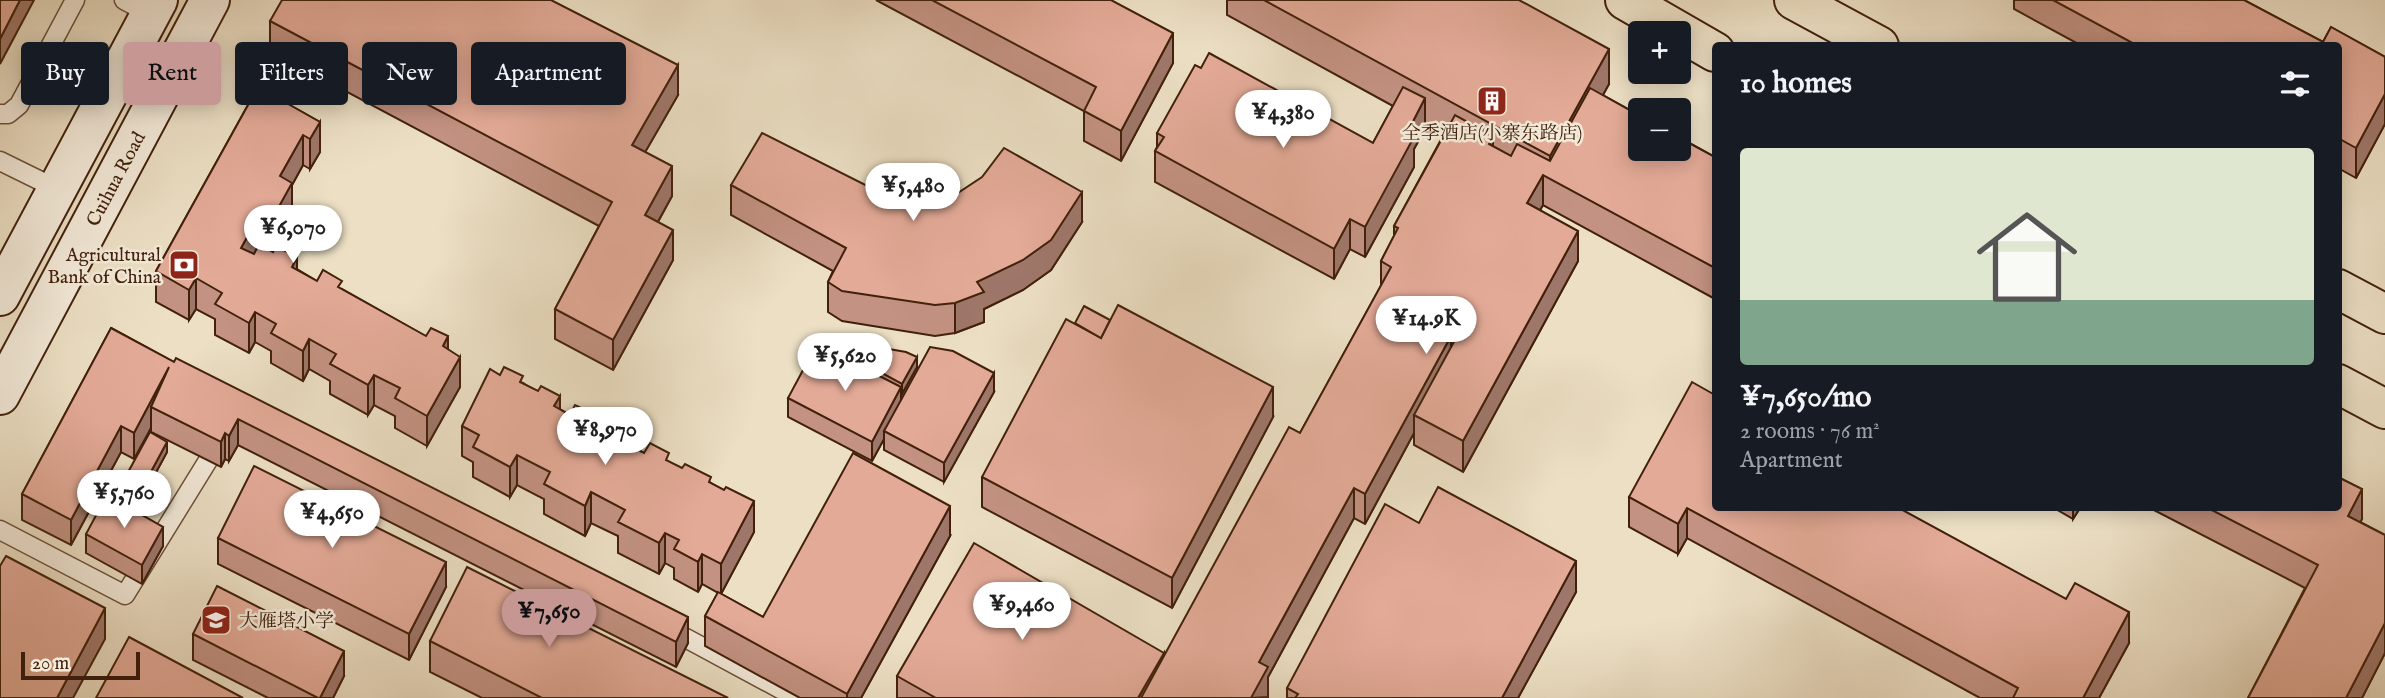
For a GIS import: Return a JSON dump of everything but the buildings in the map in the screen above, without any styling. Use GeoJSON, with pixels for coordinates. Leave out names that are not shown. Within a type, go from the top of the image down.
{"type":"FeatureCollection","features":[{"type":"Feature","properties":{"kind":"main road","name":"Cuihua Road"},"geometry":{"type":"LineString","coordinates":[[0,395],[210,0]]}},
{"type":"Feature","properties":{"kind":"main road"},"geometry":{"type":"LineString","coordinates":[[1625,0],[1712,50]]}},
{"type":"Feature","properties":{"kind":"main road"},"geometry":{"type":"LineString","coordinates":[[1794,0],[1872,42]]}},
{"type":"Feature","properties":{"kind":"main road"},"geometry":{"type":"LineString","coordinates":[[0,296],[57,190],[144,5]]}},
{"type":"Feature","properties":{"kind":"main road"},"geometry":{"type":"LineString","coordinates":[[2342,291],[2385,314]]}},
{"type":"Feature","properties":{"kind":"main road"},"geometry":{"type":"LineString","coordinates":[[2342,386],[2385,409]]}},
{"type":"Feature","properties":{"kind":"lane"},"geometry":{"type":"LineString","coordinates":[[0,114],[8,114],[19,105],[75,0]]}},
{"type":"Feature","properties":{"kind":"lane"},"geometry":{"type":"LineString","coordinates":[[0,161],[57,190]]}},
{"type":"Feature","properties":{"kind":"lane"},"geometry":{"type":"LineString","coordinates":[[0,530],[125,595],[230,424]]}},
{"type":"Feature","properties":{"kind":"lane"},"geometry":{"type":"LineString","coordinates":[[650,619],[797,698]]}},
{"type":"Feature","properties":{"kind":"place","name":"全季酒店(小寨东路店)"},"geometry":{"type":"Point","coordinates":[1492,101]}},
{"type":"Feature","properties":{"kind":"place","name":"Agricultural Bank of China"},"geometry":{"type":"Point","coordinates":[184,265]}},
{"type":"Feature","properties":{"kind":"place","name":"大雁塔小学"},"geometry":{"type":"Point","coordinates":[216,620]}}]}
